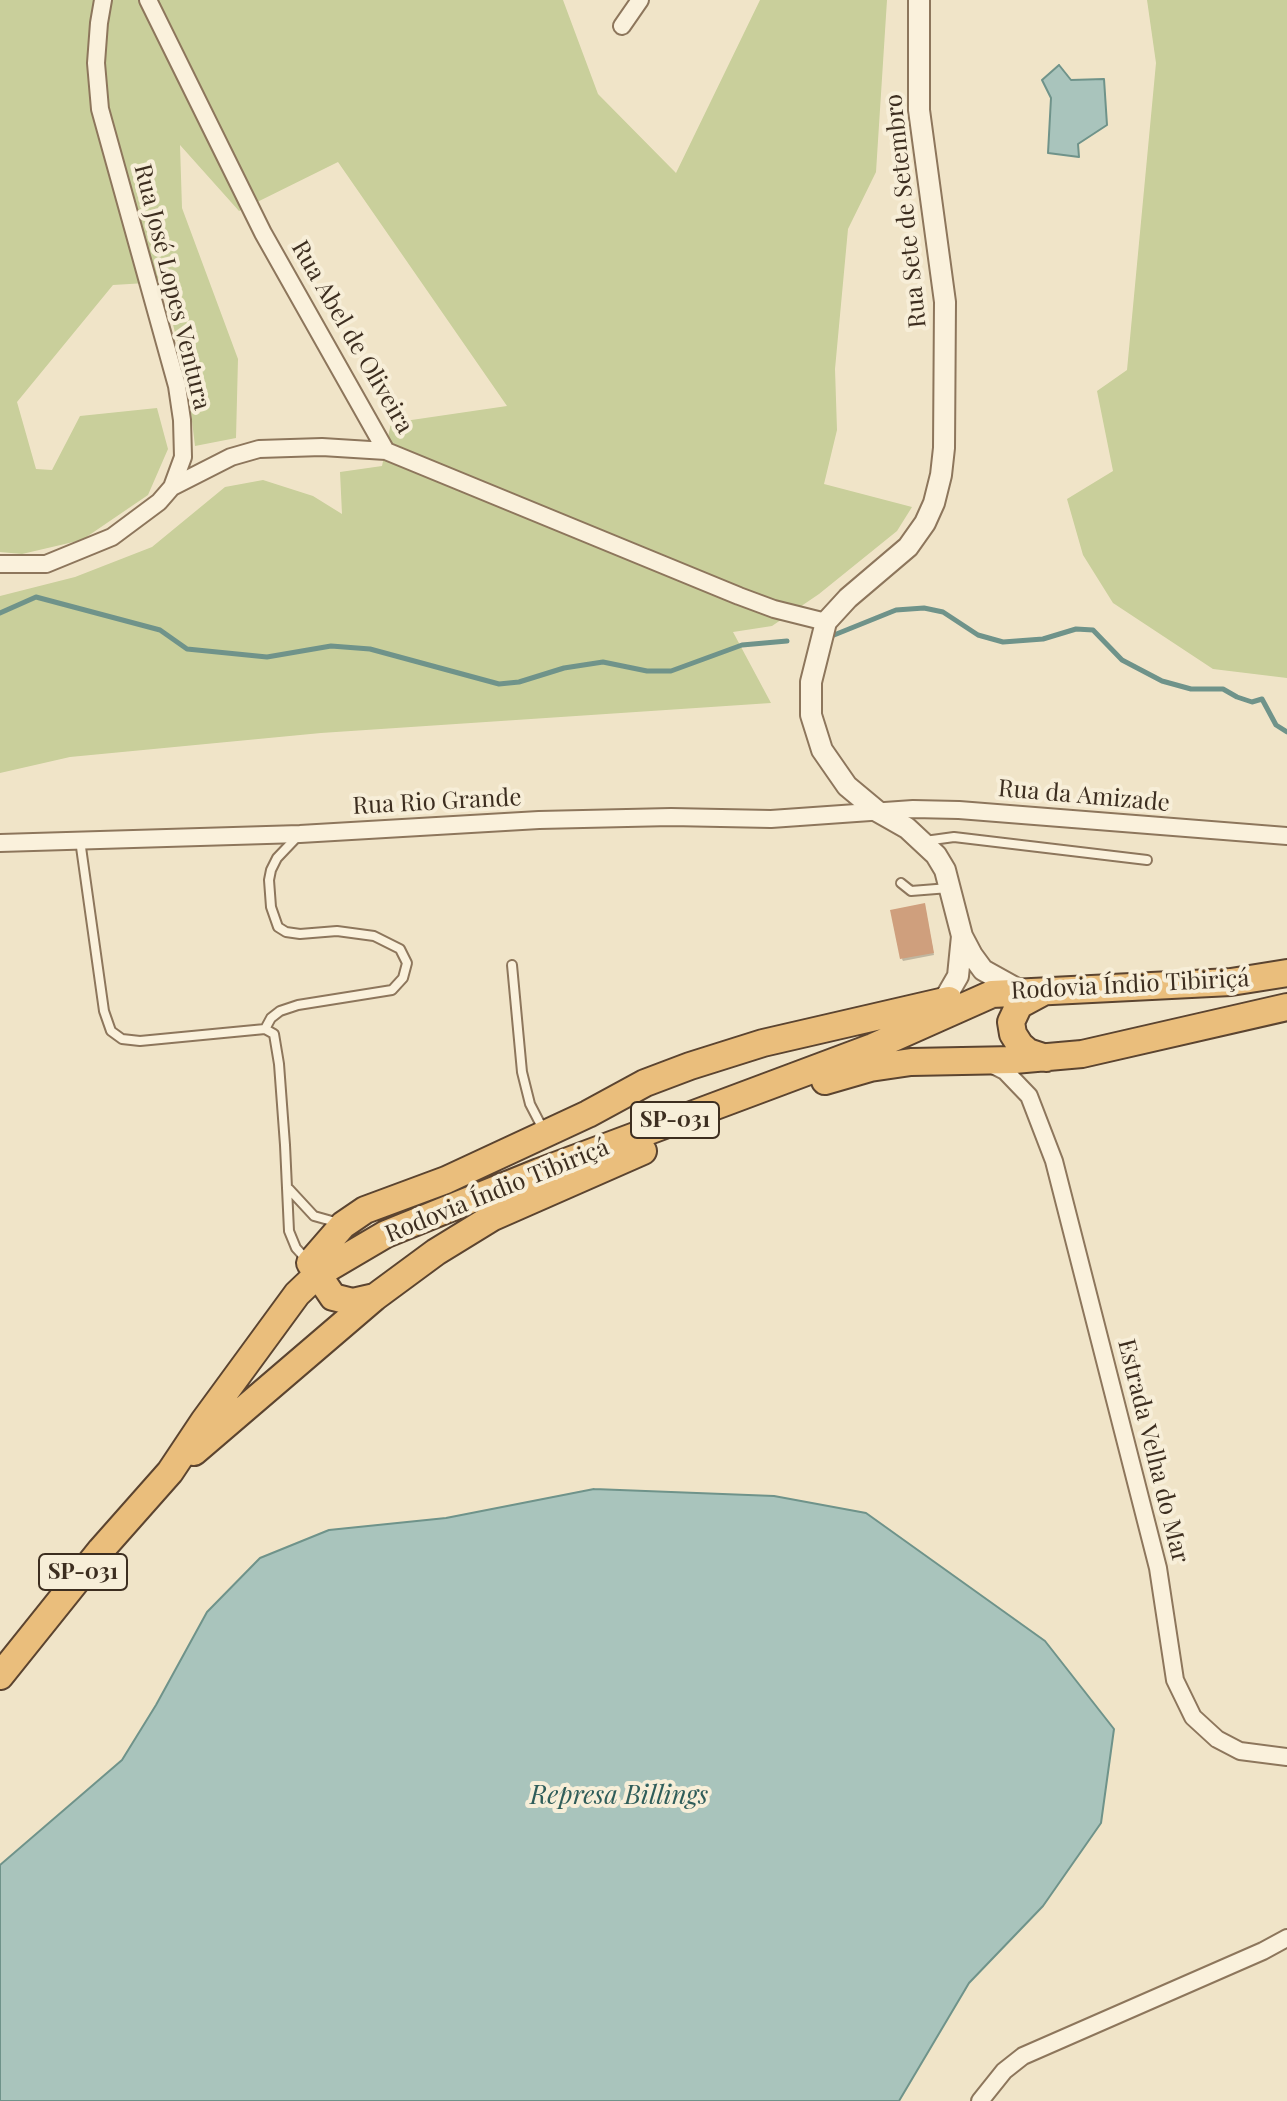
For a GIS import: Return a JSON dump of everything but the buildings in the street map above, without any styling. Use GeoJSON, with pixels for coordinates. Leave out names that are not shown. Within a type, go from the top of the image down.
{"type":"FeatureCollection","features":[{"type":"Feature","properties":{"kind":"highway","name":"Rodovia Índio Tibiriçá"},"geometry":{"type":"LineString","coordinates":[[0,1676],[101,1550],[170,1472],[314,1268],[438,1212],[873,1047],[992,994],[1019,990],[1231,982],[1287,973]]}},
{"type":"Feature","properties":{"kind":"highway"},"geometry":{"type":"LineString","coordinates":[[1046,1058],[1028,1052],[1020,1045],[1013,1034],[1011,1022],[1019,1005],[1049,989]]}},
{"type":"Feature","properties":{"kind":"highway"},"geometry":{"type":"LineString","coordinates":[[375,1297],[353,1302],[333,1297],[314,1268],[343,1225],[365,1210],[446,1180],[645,1083],[690,1066],[763,1043],[943,1002],[992,994]]}},
{"type":"Feature","properties":{"kind":"highway","name":"Rodovia Índio Tibiriçá"},"geometry":{"type":"LineString","coordinates":[[170,1472],[375,1297],[436,1252],[493,1217],[687,1133],[832,1078],[870,1068],[942,1060],[1046,1058],[1096,1052],[1287,1007]]}},
{"type":"Feature","properties":{"kind":"street","name":"Rua José Lopes Ventura"},"geometry":{"type":"LineString","coordinates":[[103,0],[96,63],[100,109],[179,397],[183,457],[172,487]]}},
{"type":"Feature","properties":{"kind":"street","name":"Rua Abel de Oliveira"},"geometry":{"type":"LineString","coordinates":[[148,0],[263,233],[386,451],[739,596],[774,609],[826,622]]}},
{"type":"Feature","properties":{"kind":"street"},"geometry":{"type":"LineString","coordinates":[[622,26],[640,0]]}},
{"type":"Feature","properties":{"kind":"street","name":"Rua Sete de Setembro"},"geometry":{"type":"LineString","coordinates":[[919,0],[919,110],[945,302],[941,475],[925,523],[908,547],[841,605],[826,622],[821,632],[811,682],[811,715],[815,735],[847,786],[877,811],[924,841],[945,870],[962,936],[983,970],[1019,990]]}},
{"type":"Feature","properties":{"kind":"street"},"geometry":{"type":"LineString","coordinates":[[0,564],[46,564],[112,537],[159,502],[172,487],[231,457],[259,449],[322,447],[386,451]]}},
{"type":"Feature","properties":{"kind":"street","name":"Rua da Amizade"},"geometry":{"type":"LineString","coordinates":[[877,811],[959,810],[1287,836]]}},
{"type":"Feature","properties":{"kind":"street","name":"Rua Rio Grande"},"geometry":{"type":"LineString","coordinates":[[0,843],[300,834],[539,820],[671,817],[771,819],[877,811]]}},
{"type":"Feature","properties":{"kind":"street","name":"Rua Sete de Setembro"},"geometry":{"type":"LineString","coordinates":[[943,1002],[958,976],[962,936]]}},
{"type":"Feature","properties":{"kind":"street"},"geometry":{"type":"LineString","coordinates":[[1029,1096],[1029,1084],[1034,1072],[1046,1058]]}},
{"type":"Feature","properties":{"kind":"street"},"geometry":{"type":"LineString","coordinates":[[982,1060],[1005,1071],[1029,1096]]}},
{"type":"Feature","properties":{"kind":"street","name":"Estrada Velha do Mar"},"geometry":{"type":"LineString","coordinates":[[1029,1096],[1054,1161],[1147,1522],[1158,1568],[1175,1680],[1193,1717],[1217,1739],[1240,1751],[1287,1757]]}},
{"type":"Feature","properties":{"kind":"street"},"geometry":{"type":"LineString","coordinates":[[980,2101],[1004,2071],[1023,2056],[1287,1938]]}},
{"type":"Feature","properties":{"kind":"lane"},"geometry":{"type":"LineString","coordinates":[[265,1029],[271,1018],[280,1011],[298,1005],[392,990],[403,978],[407,963],[400,949],[374,936],[337,931],[300,934],[278,927],[271,907],[271,870],[277,858],[300,834]]}},
{"type":"Feature","properties":{"kind":"lane"},"geometry":{"type":"LineString","coordinates":[[924,841],[954,837],[1147,860]]}},
{"type":"Feature","properties":{"kind":"lane"},"geometry":{"type":"LineString","coordinates":[[80,839],[104,1011],[111,1031],[122,1039],[140,1041],[265,1029],[274,1034],[290,1238],[314,1268]]}},
{"type":"Feature","properties":{"kind":"lane"},"geometry":{"type":"LineString","coordinates":[[901,883],[911,891],[950,888]]}},
{"type":"Feature","properties":{"kind":"lane"},"geometry":{"type":"LineString","coordinates":[[512,965],[522,1072],[530,1104],[545,1134]]}},
{"type":"Feature","properties":{"kind":"lane"},"geometry":{"type":"LineString","coordinates":[[288,1189],[314,1216],[343,1225]]}},
{"type":"Feature","properties":{"kind":"green space"},"geometry":{"type":"Polygon","coordinates":[[[0,0],[563,0],[598,94],[676,173],[760,0],[887,0],[876,172],[848,229],[835,369],[837,430],[824,484],[912,507],[897,531],[819,594],[772,626],[733,632],[771,703],[321,733],[70,757],[0,773],[0,596],[75,577],[152,547],[225,487],[263,480],[313,496],[342,514],[340,472],[382,466],[391,423],[507,406],[338,162],[239,211],[180,145],[182,208],[238,359],[236,438],[195,446],[188,388],[163,282],[113,285],[17,402],[36,469],[52,470],[80,416],[157,408],[168,449],[148,495],[82,540],[22,554],[0,552],[0,0]]]}},
{"type":"Feature","properties":{"kind":"green space"},"geometry":{"type":"Polygon","coordinates":[[[1147,0],[1287,0],[1287,678],[1213,669],[1113,603],[1083,555],[1067,499],[1113,471],[1097,391],[1127,370],[1156,63],[1147,0]]]}},
{"type":"Feature","properties":{"kind":"water"},"geometry":{"type":"Polygon","coordinates":[[[1059,65],[1071,80],[1104,79],[1107,125],[1078,144],[1079,157],[1048,153],[1051,98],[1042,80],[1059,65]]]}},
{"type":"Feature","properties":{"kind":"water","name":"Represa Billings"},"geometry":{"type":"Polygon","coordinates":[[[594,1489],[774,1496],[866,1513],[1045,1641],[1114,1729],[1101,1823],[1043,1906],[969,1983],[899,2101],[0,2101],[0,1865],[122,1760],[207,1612],[260,1558],[329,1530],[446,1518],[594,1489]]]}},
{"type":"Feature","properties":{"kind":"waterway"},"geometry":{"type":"LineString","coordinates":[[0,613],[36,597],[160,630],[187,649],[267,657],[331,646],[370,649],[499,684],[603,662],[647,671],[671,671],[742,645],[787,641]]}},
{"type":"Feature","properties":{"kind":"waterway"},"geometry":{"type":"LineString","coordinates":[[834,635],[896,610],[924,608],[943,612],[978,635],[1003,642],[1043,639],[1076,629],[1093,630],[1122,660],[1162,681],[1191,689],[1223,689],[1252,702],[1262,699],[1276,725],[1287,732]]}}]}
